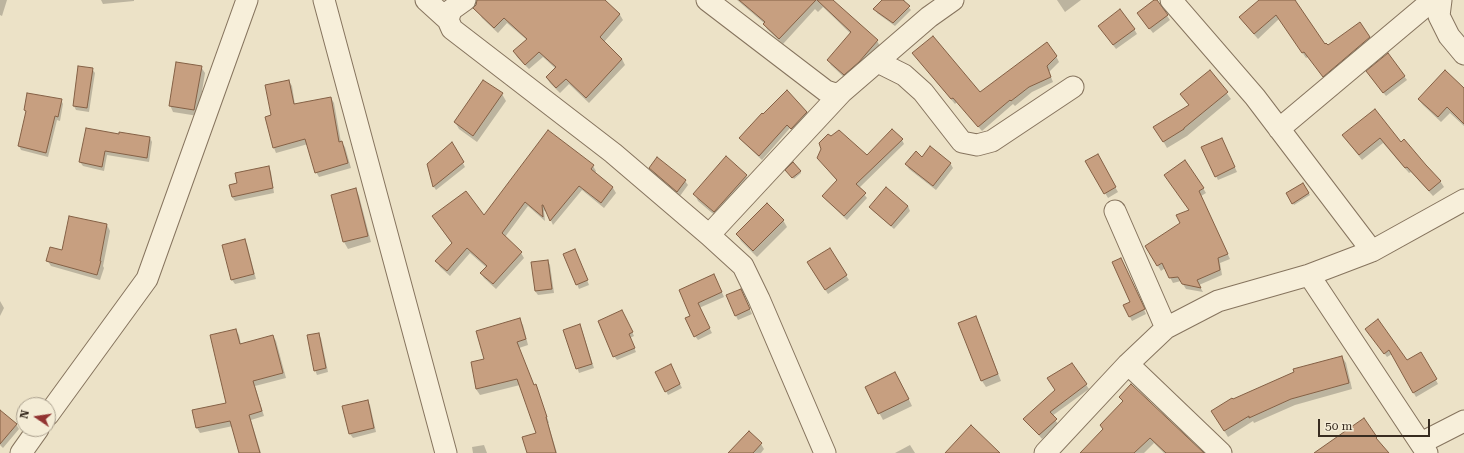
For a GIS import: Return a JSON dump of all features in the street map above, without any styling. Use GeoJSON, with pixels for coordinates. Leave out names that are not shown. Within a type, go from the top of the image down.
{"type":"FeatureCollection","features":[{"type":"Feature","properties":{"kind":"street"},"geometry":{"type":"LineString","coordinates":[[56,405],[147,279],[247,0]]}},
{"type":"Feature","properties":{"kind":"street"},"geometry":{"type":"LineString","coordinates":[[324,0],[446,453]]}},
{"type":"Feature","properties":{"kind":"street"},"geometry":{"type":"LineString","coordinates":[[426,0],[448,20],[452,29],[462,38],[613,153],[743,266],[759,299],[825,453]]}},
{"type":"Feature","properties":{"kind":"street"},"geometry":{"type":"LineString","coordinates":[[448,20],[452,10],[465,0]]}},
{"type":"Feature","properties":{"kind":"street"},"geometry":{"type":"LineString","coordinates":[[707,0],[826,91],[835,94],[842,92]]}},
{"type":"Feature","properties":{"kind":"street"},"geometry":{"type":"LineString","coordinates":[[709,235],[842,92],[929,17],[954,0]]}},
{"type":"Feature","properties":{"kind":"street"},"geometry":{"type":"LineString","coordinates":[[1171,0],[1255,97],[1372,252]]}},
{"type":"Feature","properties":{"kind":"street"},"geometry":{"type":"LineString","coordinates":[[1279,129],[1433,5],[1449,36],[1464,54]]}},
{"type":"Feature","properties":{"kind":"street"},"geometry":{"type":"LineString","coordinates":[[878,62],[904,75],[923,92],[962,142],[977,145],[992,141],[1073,87]]}},
{"type":"Feature","properties":{"kind":"street"},"geometry":{"type":"LineString","coordinates":[[1045,453],[1128,364],[1166,328],[1218,301],[1309,274],[1372,252],[1464,200]]}},
{"type":"Feature","properties":{"kind":"street"},"geometry":{"type":"LineString","coordinates":[[1115,211],[1166,328]]}},
{"type":"Feature","properties":{"kind":"street"},"geometry":{"type":"LineString","coordinates":[[1309,274],[1424,448],[1464,421]]}},
{"type":"Feature","properties":{"kind":"street"},"geometry":{"type":"LineString","coordinates":[[1128,364],[1221,453]]}},
{"type":"Feature","properties":{"kind":"street"},"geometry":{"type":"LineString","coordinates":[[21,453],[32,437]]}},
{"type":"Feature","properties":{"kind":"building"},"geometry":{"type":"Polygon","coordinates":[[[477,0],[605,0],[620,14],[600,37],[622,59],[586,98],[566,79],[556,88],[546,77],[556,67],[539,52],[525,65],[513,51],[527,39],[504,18],[494,28],[473,8],[476,5],[477,0]]]}},
{"type":"Feature","properties":{"kind":"building"},"geometry":{"type":"Polygon","coordinates":[[[739,0],[816,0],[779,39],[763,24],[765,22],[739,0]]]}},
{"type":"Feature","properties":{"kind":"building"},"geometry":{"type":"Polygon","coordinates":[[[817,0],[833,0],[878,40],[859,62],[844,75],[827,60],[851,32],[817,0]]]}},
{"type":"Feature","properties":{"kind":"building"},"geometry":{"type":"Polygon","coordinates":[[[882,0],[903,0],[910,6],[893,23],[873,9],[882,0]]]}},
{"type":"Feature","properties":{"kind":"building"},"geometry":{"type":"Polygon","coordinates":[[[1154,0],[1157,0],[1168,15],[1149,29],[1137,13],[1154,0]]]}},
{"type":"Feature","properties":{"kind":"building"},"geometry":{"type":"Polygon","coordinates":[[[1259,0],[1295,0],[1325,44],[1326,43],[1328,45],[1360,22],[1370,37],[1323,77],[1304,52],[1302,53],[1276,15],[1254,34],[1239,17],[1259,0]]]}},
{"type":"Feature","properties":{"kind":"building"},"geometry":{"type":"Polygon","coordinates":[[[1120,9],[1135,29],[1113,45],[1098,26],[1120,9]]]}},
{"type":"Feature","properties":{"kind":"building"},"geometry":{"type":"Polygon","coordinates":[[[933,36],[980,92],[1047,42],[1057,56],[1047,66],[1051,77],[1029,87],[1011,101],[1010,100],[978,127],[953,98],[951,99],[912,53],[933,36]]]}},
{"type":"Feature","properties":{"kind":"building"},"geometry":{"type":"Polygon","coordinates":[[[1388,53],[1405,76],[1383,93],[1366,71],[1388,53]]]}},
{"type":"Feature","properties":{"kind":"building"},"geometry":{"type":"Polygon","coordinates":[[[176,62],[202,66],[194,110],[169,106],[176,62]]]}},
{"type":"Feature","properties":{"kind":"building"},"geometry":{"type":"Polygon","coordinates":[[[78,66],[93,68],[87,108],[73,106],[78,66]]]}},
{"type":"Feature","properties":{"kind":"building"},"geometry":{"type":"Polygon","coordinates":[[[1210,70],[1228,92],[1184,129],[1163,142],[1153,127],[1189,105],[1180,94],[1210,70]]]}},
{"type":"Feature","properties":{"kind":"building"},"geometry":{"type":"Polygon","coordinates":[[[1445,70],[1464,88],[1464,124],[1447,107],[1438,117],[1418,99],[1445,70]]]}},
{"type":"Feature","properties":{"kind":"building"},"geometry":{"type":"Polygon","coordinates":[[[289,80],[294,104],[331,97],[339,142],[342,141],[348,163],[315,173],[305,139],[273,148],[265,117],[271,115],[265,85],[289,80]]]}},
{"type":"Feature","properties":{"kind":"building"},"geometry":{"type":"Polygon","coordinates":[[[483,80],[503,93],[473,136],[454,122],[483,80]]]}},
{"type":"Feature","properties":{"kind":"building"},"geometry":{"type":"Polygon","coordinates":[[[787,90],[807,112],[791,129],[787,125],[759,156],[739,138],[762,113],[763,114],[787,90]]]}},
{"type":"Feature","properties":{"kind":"building"},"geometry":{"type":"Polygon","coordinates":[[[27,93],[62,99],[58,117],[55,116],[46,153],[18,146],[26,111],[24,110],[27,93]]]}},
{"type":"Feature","properties":{"kind":"building"},"geometry":{"type":"Polygon","coordinates":[[[1375,109],[1401,142],[1404,139],[1441,181],[1429,191],[1407,167],[1405,168],[1380,138],[1359,155],[1342,135],[1375,109]]]}},
{"type":"Feature","properties":{"kind":"building"},"geometry":{"type":"Polygon","coordinates":[[[86,128],[119,134],[119,132],[150,137],[147,158],[105,151],[102,167],[79,162],[86,128]]]}},
{"type":"Feature","properties":{"kind":"building"},"geometry":{"type":"Polygon","coordinates":[[[892,129],[903,139],[856,184],[866,193],[844,216],[822,196],[837,180],[817,158],[821,149],[819,143],[828,134],[831,136],[839,130],[867,155],[892,129]]]}},
{"type":"Feature","properties":{"kind":"building"},"geometry":{"type":"Polygon","coordinates":[[[548,130],[594,165],[591,169],[613,187],[601,203],[579,186],[550,221],[543,205],[543,217],[525,202],[502,233],[522,252],[493,284],[480,273],[487,266],[467,248],[447,271],[435,261],[452,243],[432,216],[466,191],[484,215],[548,130]]]}},
{"type":"Feature","properties":{"kind":"building"},"geometry":{"type":"Polygon","coordinates":[[[1222,138],[1235,167],[1215,177],[1201,147],[1222,138]]]}},
{"type":"Feature","properties":{"kind":"building"},"geometry":{"type":"Polygon","coordinates":[[[452,142],[464,162],[433,187],[427,164],[452,142]]]}},
{"type":"Feature","properties":{"kind":"building"},"geometry":{"type":"Polygon","coordinates":[[[930,146],[951,163],[933,186],[905,164],[916,151],[922,157],[930,146]]]}},
{"type":"Feature","properties":{"kind":"building"},"geometry":{"type":"Polygon","coordinates":[[[1098,154],[1116,187],[1104,194],[1085,161],[1098,154]]]}},
{"type":"Feature","properties":{"kind":"building"},"geometry":{"type":"Polygon","coordinates":[[[726,156],[747,175],[714,212],[693,194],[726,156]]]}},
{"type":"Feature","properties":{"kind":"building"},"geometry":{"type":"Polygon","coordinates":[[[657,157],[686,180],[677,192],[649,168],[657,157]]]}},
{"type":"Feature","properties":{"kind":"building"},"geometry":{"type":"Polygon","coordinates":[[[1185,160],[1204,188],[1199,191],[1228,254],[1218,258],[1220,270],[1197,280],[1201,288],[1182,284],[1178,277],[1169,278],[1162,263],[1157,266],[1145,246],[1180,223],[1176,215],[1189,210],[1164,175],[1185,160]]]}},
{"type":"Feature","properties":{"kind":"building"},"geometry":{"type":"Polygon","coordinates":[[[793,162],[801,171],[792,178],[785,170],[793,162]]]}},
{"type":"Feature","properties":{"kind":"building"},"geometry":{"type":"Polygon","coordinates":[[[269,166],[273,188],[232,197],[229,185],[237,183],[235,173],[269,166]]]}},
{"type":"Feature","properties":{"kind":"building"},"geometry":{"type":"Polygon","coordinates":[[[1303,183],[1309,193],[1292,204],[1286,193],[1303,183]]]}},
{"type":"Feature","properties":{"kind":"building"},"geometry":{"type":"Polygon","coordinates":[[[886,187],[908,206],[891,226],[869,207],[886,187]]]}},
{"type":"Feature","properties":{"kind":"building"},"geometry":{"type":"Polygon","coordinates":[[[356,188],[368,236],[343,242],[331,195],[356,188]]]}},
{"type":"Feature","properties":{"kind":"building"},"geometry":{"type":"Polygon","coordinates":[[[767,203],[784,220],[753,251],[736,234],[767,203]]]}},
{"type":"Feature","properties":{"kind":"building"},"geometry":{"type":"Polygon","coordinates":[[[69,216],[107,224],[101,261],[97,275],[46,261],[50,247],[62,250],[69,216]]]}},
{"type":"Feature","properties":{"kind":"building"},"geometry":{"type":"Polygon","coordinates":[[[245,239],[254,274],[231,280],[222,245],[245,239]]]}},
{"type":"Feature","properties":{"kind":"building"},"geometry":{"type":"Polygon","coordinates":[[[830,248],[847,275],[825,290],[807,262],[830,248]]]}},
{"type":"Feature","properties":{"kind":"building"},"geometry":{"type":"Polygon","coordinates":[[[575,249],[588,280],[576,285],[563,254],[575,249]]]}},
{"type":"Feature","properties":{"kind":"building"},"geometry":{"type":"Polygon","coordinates":[[[1121,258],[1145,309],[1129,317],[1123,305],[1130,302],[1112,262],[1121,258]]]}},
{"type":"Feature","properties":{"kind":"building"},"geometry":{"type":"Polygon","coordinates":[[[548,260],[552,289],[535,291],[531,262],[548,260]]]}},
{"type":"Feature","properties":{"kind":"building"},"geometry":{"type":"Polygon","coordinates":[[[714,274],[722,292],[698,303],[710,328],[694,337],[685,318],[690,316],[679,290],[714,274]]]}},
{"type":"Feature","properties":{"kind":"building"},"geometry":{"type":"Polygon","coordinates":[[[741,289],[750,309],[735,316],[726,295],[741,289]]]}},
{"type":"Feature","properties":{"kind":"building"},"geometry":{"type":"Polygon","coordinates":[[[622,310],[633,332],[629,334],[635,348],[613,357],[598,321],[622,310]]]}},
{"type":"Feature","properties":{"kind":"building"},"geometry":{"type":"Polygon","coordinates":[[[976,316],[998,374],[981,381],[958,323],[976,316]]]}},
{"type":"Feature","properties":{"kind":"building"},"geometry":{"type":"Polygon","coordinates":[[[520,318],[526,339],[517,342],[534,385],[536,384],[547,417],[556,453],[527,453],[522,437],[536,433],[517,379],[476,389],[471,362],[484,359],[476,331],[520,318]]]}},
{"type":"Feature","properties":{"kind":"building"},"geometry":{"type":"Polygon","coordinates":[[[1378,319],[1407,360],[1421,352],[1437,379],[1413,393],[1389,350],[1384,354],[1365,329],[1378,319]]]}},
{"type":"Feature","properties":{"kind":"building"},"geometry":{"type":"Polygon","coordinates":[[[580,324],[592,364],[576,369],[563,330],[580,324]]]}},
{"type":"Feature","properties":{"kind":"building"},"geometry":{"type":"Polygon","coordinates":[[[236,329],[240,344],[273,335],[283,373],[253,381],[262,411],[249,415],[260,453],[239,453],[230,421],[196,428],[192,410],[226,403],[210,335],[236,329]]]}},
{"type":"Feature","properties":{"kind":"building"},"geometry":{"type":"Polygon","coordinates":[[[319,333],[326,368],[314,371],[307,335],[319,333]]]}},
{"type":"Feature","properties":{"kind":"building"},"geometry":{"type":"Polygon","coordinates":[[[1342,356],[1349,383],[1291,399],[1249,418],[1249,416],[1224,431],[1211,411],[1232,398],[1233,399],[1294,372],[1293,369],[1342,356]]]}},
{"type":"Feature","properties":{"kind":"building"},"geometry":{"type":"Polygon","coordinates":[[[1072,363],[1087,384],[1050,412],[1057,419],[1039,435],[1023,419],[1055,390],[1047,378],[1072,363]]]}},
{"type":"Feature","properties":{"kind":"building"},"geometry":{"type":"Polygon","coordinates":[[[671,364],[680,384],[665,392],[655,372],[671,364]]]}},
{"type":"Feature","properties":{"kind":"building"},"geometry":{"type":"Polygon","coordinates":[[[895,372],[909,399],[878,414],[865,387],[895,372]]]}},
{"type":"Feature","properties":{"kind":"building"},"geometry":{"type":"Polygon","coordinates":[[[1131,384],[1204,453],[1166,453],[1150,438],[1134,453],[1080,453],[1103,429],[1100,425],[1123,401],[1119,397],[1131,384]]]}},
{"type":"Feature","properties":{"kind":"building"},"geometry":{"type":"Polygon","coordinates":[[[368,400],[374,428],[349,434],[342,406],[368,400]]]}},
{"type":"Feature","properties":{"kind":"building"},"geometry":{"type":"Polygon","coordinates":[[[0,410],[16,423],[16,425],[0,444],[0,410]]]}},
{"type":"Feature","properties":{"kind":"building"},"geometry":{"type":"Polygon","coordinates":[[[1364,418],[1377,437],[1376,438],[1389,453],[1314,453],[1364,418]]]}},
{"type":"Feature","properties":{"kind":"building"},"geometry":{"type":"Polygon","coordinates":[[[971,425],[1000,453],[945,453],[971,425]]]}},
{"type":"Feature","properties":{"kind":"building"},"geometry":{"type":"Polygon","coordinates":[[[749,431],[762,443],[753,453],[728,453],[749,431]]]}}]}
